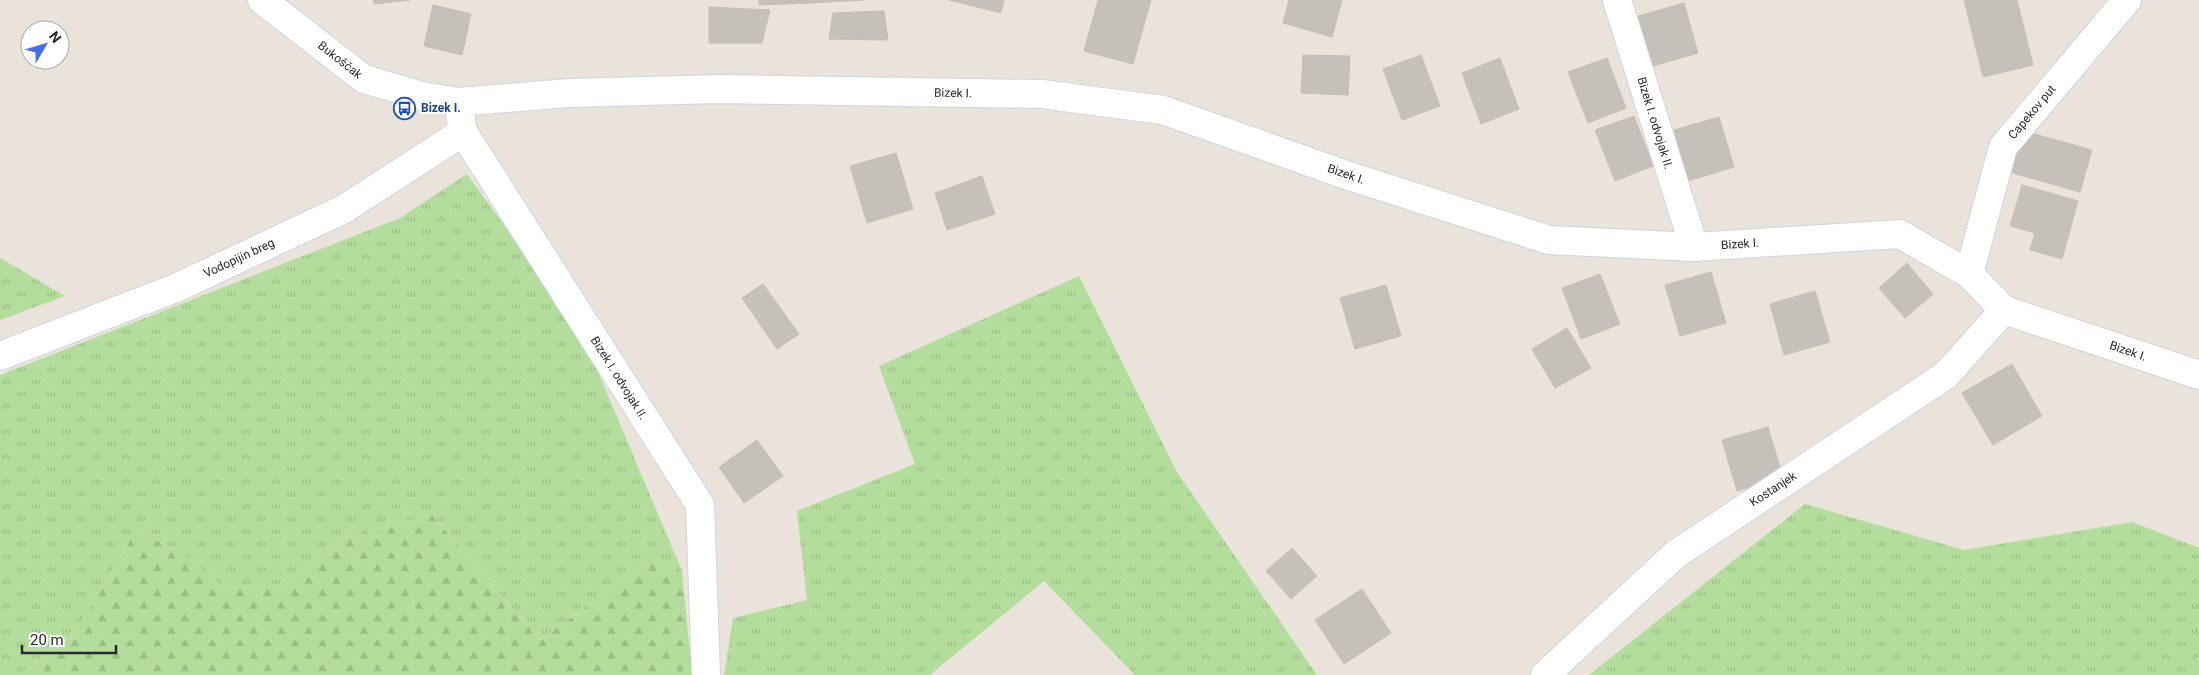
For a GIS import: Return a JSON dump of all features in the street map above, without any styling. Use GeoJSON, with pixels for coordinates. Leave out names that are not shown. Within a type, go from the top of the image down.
{"type":"FeatureCollection","features":[{"type":"Feature","properties":{"kind":"street","name":"Bukoščak"},"geometry":{"type":"LineString","coordinates":[[262,0],[364,79],[422,96],[458,102]]}},
{"type":"Feature","properties":{"kind":"street","name":"Bizek I. odvojak II."},"geometry":{"type":"LineString","coordinates":[[1617,0],[1694,247]]}},
{"type":"Feature","properties":{"kind":"street","name":"Capekov put"},"geometry":{"type":"LineString","coordinates":[[1969,274],[2003,147],[2127,0]]}},
{"type":"Feature","properties":{"kind":"street","name":"Bizek I."},"geometry":{"type":"LineString","coordinates":[[458,102],[569,93],[710,90],[1042,94],[1163,110],[1346,175],[1549,240],[1694,247],[1900,234],[1969,274],[2004,310],[2199,375]]}},
{"type":"Feature","properties":{"kind":"street","name":"Bizek I. odvojak II."},"geometry":{"type":"LineString","coordinates":[[458,102],[463,132],[700,505],[706,675]]}},
{"type":"Feature","properties":{"kind":"street","name":"Vodopijin breg"},"geometry":{"type":"LineString","coordinates":[[0,356],[178,287],[344,209],[463,132]]}},
{"type":"Feature","properties":{"kind":"street","name":"Kostanjek"},"geometry":{"type":"LineString","coordinates":[[1545,675],[1676,554],[1946,375],[2004,310]]}},
{"type":"Feature","properties":{"kind":"green space"},"geometry":{"type":"Polygon","coordinates":[[[467,174],[582,334],[682,571],[646,563],[540,640],[432,515],[345,537],[286,587],[224,588],[181,552],[136,531],[74,634],[21,675],[0,675],[0,375],[400,218],[467,174]]]}},
{"type":"Feature","properties":{"kind":"green space"},"geometry":{"type":"Polygon","coordinates":[[[0,258],[65,296],[0,320],[0,258]]]}},
{"type":"Feature","properties":{"kind":"green space"},"geometry":{"type":"Polygon","coordinates":[[[1079,276],[1177,472],[1317,675],[1135,675],[1044,581],[930,675],[724,675],[733,618],[807,600],[797,511],[915,464],[879,366],[1079,276]]]}},
{"type":"Feature","properties":{"kind":"green space"},"geometry":{"type":"Polygon","coordinates":[[[1805,504],[1964,550],[2132,522],[2199,548],[2199,675],[1589,675],[1805,504]]]}},
{"type":"Feature","properties":{"kind":"green space"},"geometry":{"type":"Polygon","coordinates":[[[432,515],[540,640],[646,563],[682,571],[692,675],[21,675],[74,634],[136,531],[181,552],[224,588],[286,587],[345,537],[432,515]]]}},
{"type":"Feature","properties":{"kind":"building"},"geometry":{"type":"Polygon","coordinates":[[[373,0],[410,0],[374,4],[373,0]]]}},
{"type":"Feature","properties":{"kind":"building"},"geometry":{"type":"Polygon","coordinates":[[[759,0],[811,0],[811,3],[759,5],[759,0]]]}},
{"type":"Feature","properties":{"kind":"building"},"geometry":{"type":"Polygon","coordinates":[[[811,0],[863,0],[811,3],[811,0]]]}},
{"type":"Feature","properties":{"kind":"building"},"geometry":{"type":"Polygon","coordinates":[[[949,0],[1004,0],[1001,13],[949,0]]]}},
{"type":"Feature","properties":{"kind":"building"},"geometry":{"type":"Polygon","coordinates":[[[1098,0],[1151,0],[1133,64],[1084,51],[1098,0]]]}},
{"type":"Feature","properties":{"kind":"building"},"geometry":{"type":"Polygon","coordinates":[[[1289,0],[1342,0],[1332,37],[1283,23],[1289,0]]]}},
{"type":"Feature","properties":{"kind":"building"},"geometry":{"type":"Polygon","coordinates":[[[1964,0],[2017,0],[2033,65],[1983,77],[1964,0]]]}},
{"type":"Feature","properties":{"kind":"building"},"geometry":{"type":"Polygon","coordinates":[[[1684,3],[1698,53],[1653,66],[1638,16],[1684,3]]]}},
{"type":"Feature","properties":{"kind":"building"},"geometry":{"type":"Polygon","coordinates":[[[433,5],[471,14],[462,55],[424,46],[433,5]]]}},
{"type":"Feature","properties":{"kind":"building"},"geometry":{"type":"Polygon","coordinates":[[[709,7],[770,10],[762,43],[709,43],[709,7]]]}},
{"type":"Feature","properties":{"kind":"building"},"geometry":{"type":"Polygon","coordinates":[[[884,11],[888,40],[829,39],[833,13],[884,11]]]}},
{"type":"Feature","properties":{"kind":"building"},"geometry":{"type":"Polygon","coordinates":[[[1303,55],[1350,56],[1348,95],[1301,93],[1303,55]]]}},
{"type":"Feature","properties":{"kind":"building"},"geometry":{"type":"Polygon","coordinates":[[[1421,55],[1440,106],[1402,120],[1383,69],[1421,55]]]}},
{"type":"Feature","properties":{"kind":"building"},"geometry":{"type":"Polygon","coordinates":[[[1500,58],[1519,109],[1481,124],[1462,73],[1500,58]]]}},
{"type":"Feature","properties":{"kind":"building"},"geometry":{"type":"Polygon","coordinates":[[[1607,58],[1626,108],[1588,123],[1568,72],[1607,58]]]}},
{"type":"Feature","properties":{"kind":"building"},"geometry":{"type":"Polygon","coordinates":[[[1634,116],[1653,166],[1615,181],[1595,130],[1634,116]]]}},
{"type":"Feature","properties":{"kind":"building"},"geometry":{"type":"Polygon","coordinates":[[[1719,117],[1734,167],[1688,181],[1674,130],[1719,117]]]}},
{"type":"Feature","properties":{"kind":"building"},"geometry":{"type":"Polygon","coordinates":[[[2020,130],[2092,150],[2080,192],[2009,172],[2020,130]]]}},
{"type":"Feature","properties":{"kind":"building"},"geometry":{"type":"Polygon","coordinates":[[[896,153],[913,209],[867,223],[850,166],[896,153]]]}},
{"type":"Feature","properties":{"kind":"building"},"geometry":{"type":"Polygon","coordinates":[[[982,176],[995,214],[947,230],[935,193],[982,176]]]}},
{"type":"Feature","properties":{"kind":"building"},"geometry":{"type":"Polygon","coordinates":[[[2022,185],[2078,201],[2062,259],[2030,250],[2035,233],[2010,226],[2022,185]]]}},
{"type":"Feature","properties":{"kind":"building"},"geometry":{"type":"Polygon","coordinates":[[[1907,263],[1933,294],[1905,318],[1879,288],[1907,263]]]}},
{"type":"Feature","properties":{"kind":"building"},"geometry":{"type":"Polygon","coordinates":[[[1711,272],[1726,323],[1680,336],[1665,285],[1711,272]]]}},
{"type":"Feature","properties":{"kind":"building"},"geometry":{"type":"Polygon","coordinates":[[[1600,274],[1620,324],[1581,339],[1562,288],[1600,274]]]}},
{"type":"Feature","properties":{"kind":"building"},"geometry":{"type":"Polygon","coordinates":[[[763,284],[799,334],[777,349],[742,298],[763,284]]]}},
{"type":"Feature","properties":{"kind":"building"},"geometry":{"type":"Polygon","coordinates":[[[1386,285],[1401,336],[1355,349],[1340,298],[1386,285]]]}},
{"type":"Feature","properties":{"kind":"building"},"geometry":{"type":"Polygon","coordinates":[[[1815,291],[1830,342],[1784,355],[1770,304],[1815,291]]]}},
{"type":"Feature","properties":{"kind":"building"},"geometry":{"type":"Polygon","coordinates":[[[1567,328],[1591,368],[1555,388],[1532,349],[1567,328]]]}},
{"type":"Feature","properties":{"kind":"building"},"geometry":{"type":"Polygon","coordinates":[[[2012,364],[2042,416],[1993,445],[1962,393],[2012,364]]]}},
{"type":"Feature","properties":{"kind":"building"},"geometry":{"type":"Polygon","coordinates":[[[1768,427],[1783,478],[1737,491],[1722,440],[1768,427]]]}},
{"type":"Feature","properties":{"kind":"building"},"geometry":{"type":"Polygon","coordinates":[[[757,440],[783,476],[744,503],[719,467],[757,440]]]}},
{"type":"Feature","properties":{"kind":"building"},"geometry":{"type":"Polygon","coordinates":[[[1292,548],[1317,576],[1291,599],[1266,571],[1292,548]]]}},
{"type":"Feature","properties":{"kind":"building"},"geometry":{"type":"Polygon","coordinates":[[[1362,589],[1391,633],[1344,664],[1315,620],[1362,589]]]}},
{"type":"Feature","properties":{"kind":"place","name":"Bizek I."},"geometry":{"type":"Point","coordinates":[405,108]}}]}
